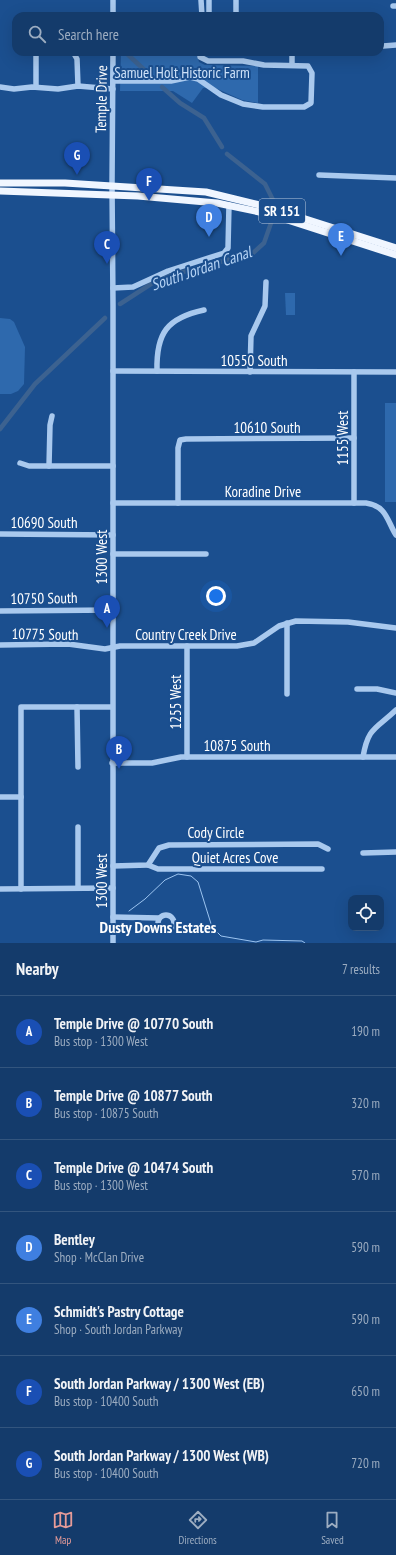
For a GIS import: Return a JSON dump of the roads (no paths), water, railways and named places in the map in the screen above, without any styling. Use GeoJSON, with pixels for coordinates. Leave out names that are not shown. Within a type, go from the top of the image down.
{"type":"FeatureCollection","features":[{"type":"Feature","properties":{"kind":"main road","name":"SR 151"},"geometry":{"type":"LineString","coordinates":[[0,183],[54,182],[181,189],[206,192],[249,201],[396,248]]}},
{"type":"Feature","properties":{"kind":"main road","name":"SR 151"},"geometry":{"type":"LineString","coordinates":[[0,190],[199,200],[269,214],[396,255]]}},
{"type":"Feature","properties":{"kind":"street"},"geometry":{"type":"LineString","coordinates":[[113,0],[113,12]]}},
{"type":"Feature","properties":{"kind":"street"},"geometry":{"type":"LineString","coordinates":[[201,0],[202,12]]}},
{"type":"Feature","properties":{"kind":"street"},"geometry":{"type":"LineString","coordinates":[[209,0],[209,12]]}},
{"type":"Feature","properties":{"kind":"street"},"geometry":{"type":"LineString","coordinates":[[236,0],[236,12]]}},
{"type":"Feature","properties":{"kind":"street"},"geometry":{"type":"LineString","coordinates":[[384,46],[396,45]]}},
{"type":"Feature","properties":{"kind":"street"},"geometry":{"type":"LineString","coordinates":[[36,56],[36,87]]}},
{"type":"Feature","properties":{"kind":"street"},"geometry":{"type":"LineString","coordinates":[[76,56],[78,59],[78,86]]}},
{"type":"Feature","properties":{"kind":"street","name":"Temple Drive"},"geometry":{"type":"LineString","coordinates":[[112,195],[113,56]]}},
{"type":"Feature","properties":{"kind":"street"},"geometry":{"type":"LineString","coordinates":[[113,81],[174,81],[190,77],[198,79],[221,96],[243,104],[263,107],[304,107],[308,106],[312,101],[312,73],[310,67],[304,65],[264,65],[243,61],[205,61],[200,56]]}},
{"type":"Feature","properties":{"kind":"street"},"geometry":{"type":"LineString","coordinates":[[292,56],[292,65]]}},
{"type":"Feature","properties":{"kind":"street"},"geometry":{"type":"LineString","coordinates":[[0,87],[14,89],[36,87],[58,89],[78,86],[113,89]]}},
{"type":"Feature","properties":{"kind":"street"},"geometry":{"type":"LineString","coordinates":[[319,175],[396,178]]}},
{"type":"Feature","properties":{"kind":"street","name":"1300 West"},"geometry":{"type":"LineString","coordinates":[[112,195],[113,943]]}},
{"type":"Feature","properties":{"kind":"street"},"geometry":{"type":"LineString","coordinates":[[113,288],[133,287],[168,271],[224,253],[228,248],[229,205]]}},
{"type":"Feature","properties":{"kind":"street"},"geometry":{"type":"LineString","coordinates":[[250,372],[251,336],[265,306],[266,282]]}},
{"type":"Feature","properties":{"kind":"street"},"geometry":{"type":"LineString","coordinates":[[157,371],[158,347],[166,329],[181,317],[204,310]]}},
{"type":"Feature","properties":{"kind":"street","name":"10550 South"},"geometry":{"type":"LineString","coordinates":[[113,371],[396,372]]}},
{"type":"Feature","properties":{"kind":"street","name":"1155 West"},"geometry":{"type":"LineString","coordinates":[[354,372],[354,503]]}},
{"type":"Feature","properties":{"kind":"street"},"geometry":{"type":"LineString","coordinates":[[49,466],[50,425],[52,416]]}},
{"type":"Feature","properties":{"kind":"street","name":"10610 South"},"geometry":{"type":"LineString","coordinates":[[178,503],[178,448],[180,440],[354,438]]}},
{"type":"Feature","properties":{"kind":"street"},"geometry":{"type":"LineString","coordinates":[[20,463],[29,466],[113,466]]}},
{"type":"Feature","properties":{"kind":"street","name":"Koradine Drive"},"geometry":{"type":"LineString","coordinates":[[113,503],[371,504],[379,508],[387,515],[396,535]]}},
{"type":"Feature","properties":{"kind":"street","name":"10690 South"},"geometry":{"type":"LineString","coordinates":[[0,534],[113,535]]}},
{"type":"Feature","properties":{"kind":"street"},"geometry":{"type":"LineString","coordinates":[[113,554],[206,554]]}},
{"type":"Feature","properties":{"kind":"street","name":"10750 South"},"geometry":{"type":"LineString","coordinates":[[0,611],[113,610]]}},
{"type":"Feature","properties":{"kind":"street","name":"Country Creek Drive"},"geometry":{"type":"LineString","coordinates":[[113,648],[245,646],[260,640],[279,626],[287,623],[303,621],[348,622],[396,628]]}},
{"type":"Feature","properties":{"kind":"street"},"geometry":{"type":"LineString","coordinates":[[287,623],[287,694]]}},
{"type":"Feature","properties":{"kind":"street","name":"10775 South"},"geometry":{"type":"LineString","coordinates":[[0,645],[68,644],[98,649],[113,648]]}},
{"type":"Feature","properties":{"kind":"street","name":"1255 West"},"geometry":{"type":"LineString","coordinates":[[187,646],[187,757]]}},
{"type":"Feature","properties":{"kind":"street"},"geometry":{"type":"LineString","coordinates":[[357,689],[377,689],[396,692]]}},
{"type":"Feature","properties":{"kind":"street"},"geometry":{"type":"LineString","coordinates":[[21,889],[21,707],[112,707]]}},
{"type":"Feature","properties":{"kind":"street"},"geometry":{"type":"LineString","coordinates":[[77,707],[78,767]]}},
{"type":"Feature","properties":{"kind":"street"},"geometry":{"type":"LineString","coordinates":[[363,757],[367,740],[373,729],[396,710]]}},
{"type":"Feature","properties":{"kind":"street","name":"10875 South"},"geometry":{"type":"LineString","coordinates":[[112,763],[152,763],[187,757],[396,757]]}},
{"type":"Feature","properties":{"kind":"street"},"geometry":{"type":"LineString","coordinates":[[0,797],[21,797]]}},
{"type":"Feature","properties":{"kind":"street"},"geometry":{"type":"LineString","coordinates":[[78,827],[78,888]]}},
{"type":"Feature","properties":{"kind":"street","name":"Cody Circle"},"geometry":{"type":"LineString","coordinates":[[148,865],[159,848],[165,845],[318,844],[328,849]]}},
{"type":"Feature","properties":{"kind":"street"},"geometry":{"type":"LineString","coordinates":[[363,852],[396,852]]}},
{"type":"Feature","properties":{"kind":"street"},"geometry":{"type":"LineString","coordinates":[[113,866],[142,867],[148,865]]}},
{"type":"Feature","properties":{"kind":"street","name":"Quiet Acres Cove"},"geometry":{"type":"LineString","coordinates":[[148,865],[158,869],[322,869]]}},
{"type":"Feature","properties":{"kind":"street"},"geometry":{"type":"LineString","coordinates":[[0,889],[113,888]]}},
{"type":"Feature","properties":{"kind":"street"},"geometry":{"type":"LineString","coordinates":[[113,917],[159,918]]}},
{"type":"Feature","properties":{"kind":"waterway","name":"South Jordan Canal"},"geometry":{"type":"LineString","coordinates":[[129,56],[150,75]]}},
{"type":"Feature","properties":{"kind":"waterway","name":"South Jordan Canal"},"geometry":{"type":"LineString","coordinates":[[162,87],[180,103],[204,118],[222,147]]}},
{"type":"Feature","properties":{"kind":"waterway","name":"South Jordan Canal"},"geometry":{"type":"LineString","coordinates":[[227,154],[265,184],[273,200]]}},
{"type":"Feature","properties":{"kind":"waterway","name":"South Jordan Canal"},"geometry":{"type":"LineString","coordinates":[[120,304],[151,284],[172,275],[253,253],[264,243],[271,223]]}},
{"type":"Feature","properties":{"kind":"waterway","name":"South Jordan Canal"},"geometry":{"type":"LineString","coordinates":[[0,429],[35,384],[105,318]]}},
{"type":"Feature","properties":{"kind":"waterway"},"geometry":{"type":"LineString","coordinates":[[129,911],[145,899],[165,880],[178,874],[191,876],[198,882],[212,927],[221,936],[256,942],[263,940],[302,941],[305,943]]}},
{"type":"Feature","properties":{"kind":"place","name":"South Jordan Parkway / 1300 West (WB)"},"geometry":{"type":"Point","coordinates":[77,175]}},
{"type":"Feature","properties":{"kind":"place","name":"South Jordan Parkway / 1300 West (EB)"},"geometry":{"type":"Point","coordinates":[149,201]}},
{"type":"Feature","properties":{"kind":"place","name":"Bentley"},"geometry":{"type":"Point","coordinates":[209,237]}},
{"type":"Feature","properties":{"kind":"place","name":"Schmidt's Pastry Cottage"},"geometry":{"type":"Point","coordinates":[341,256]}},
{"type":"Feature","properties":{"kind":"place","name":"Temple Drive @ 10474 South"},"geometry":{"type":"Point","coordinates":[107,264]}},
{"type":"Feature","properties":{"kind":"place","name":"Temple Drive @ 10770 South"},"geometry":{"type":"Point","coordinates":[107,628]}},
{"type":"Feature","properties":{"kind":"place","name":"Temple Drive @ 10877 South"},"geometry":{"type":"Point","coordinates":[119,769]}},
{"type":"Feature","properties":{"kind":"district","name":"Dusty Downs Estates"},"geometry":{"type":"Point","coordinates":[158,927]}},
{"type":"Feature","properties":{"kind":"park label","name":"Samuel Holt Historic Farm"},"geometry":{"type":"Point","coordinates":[182,72]}}]}
